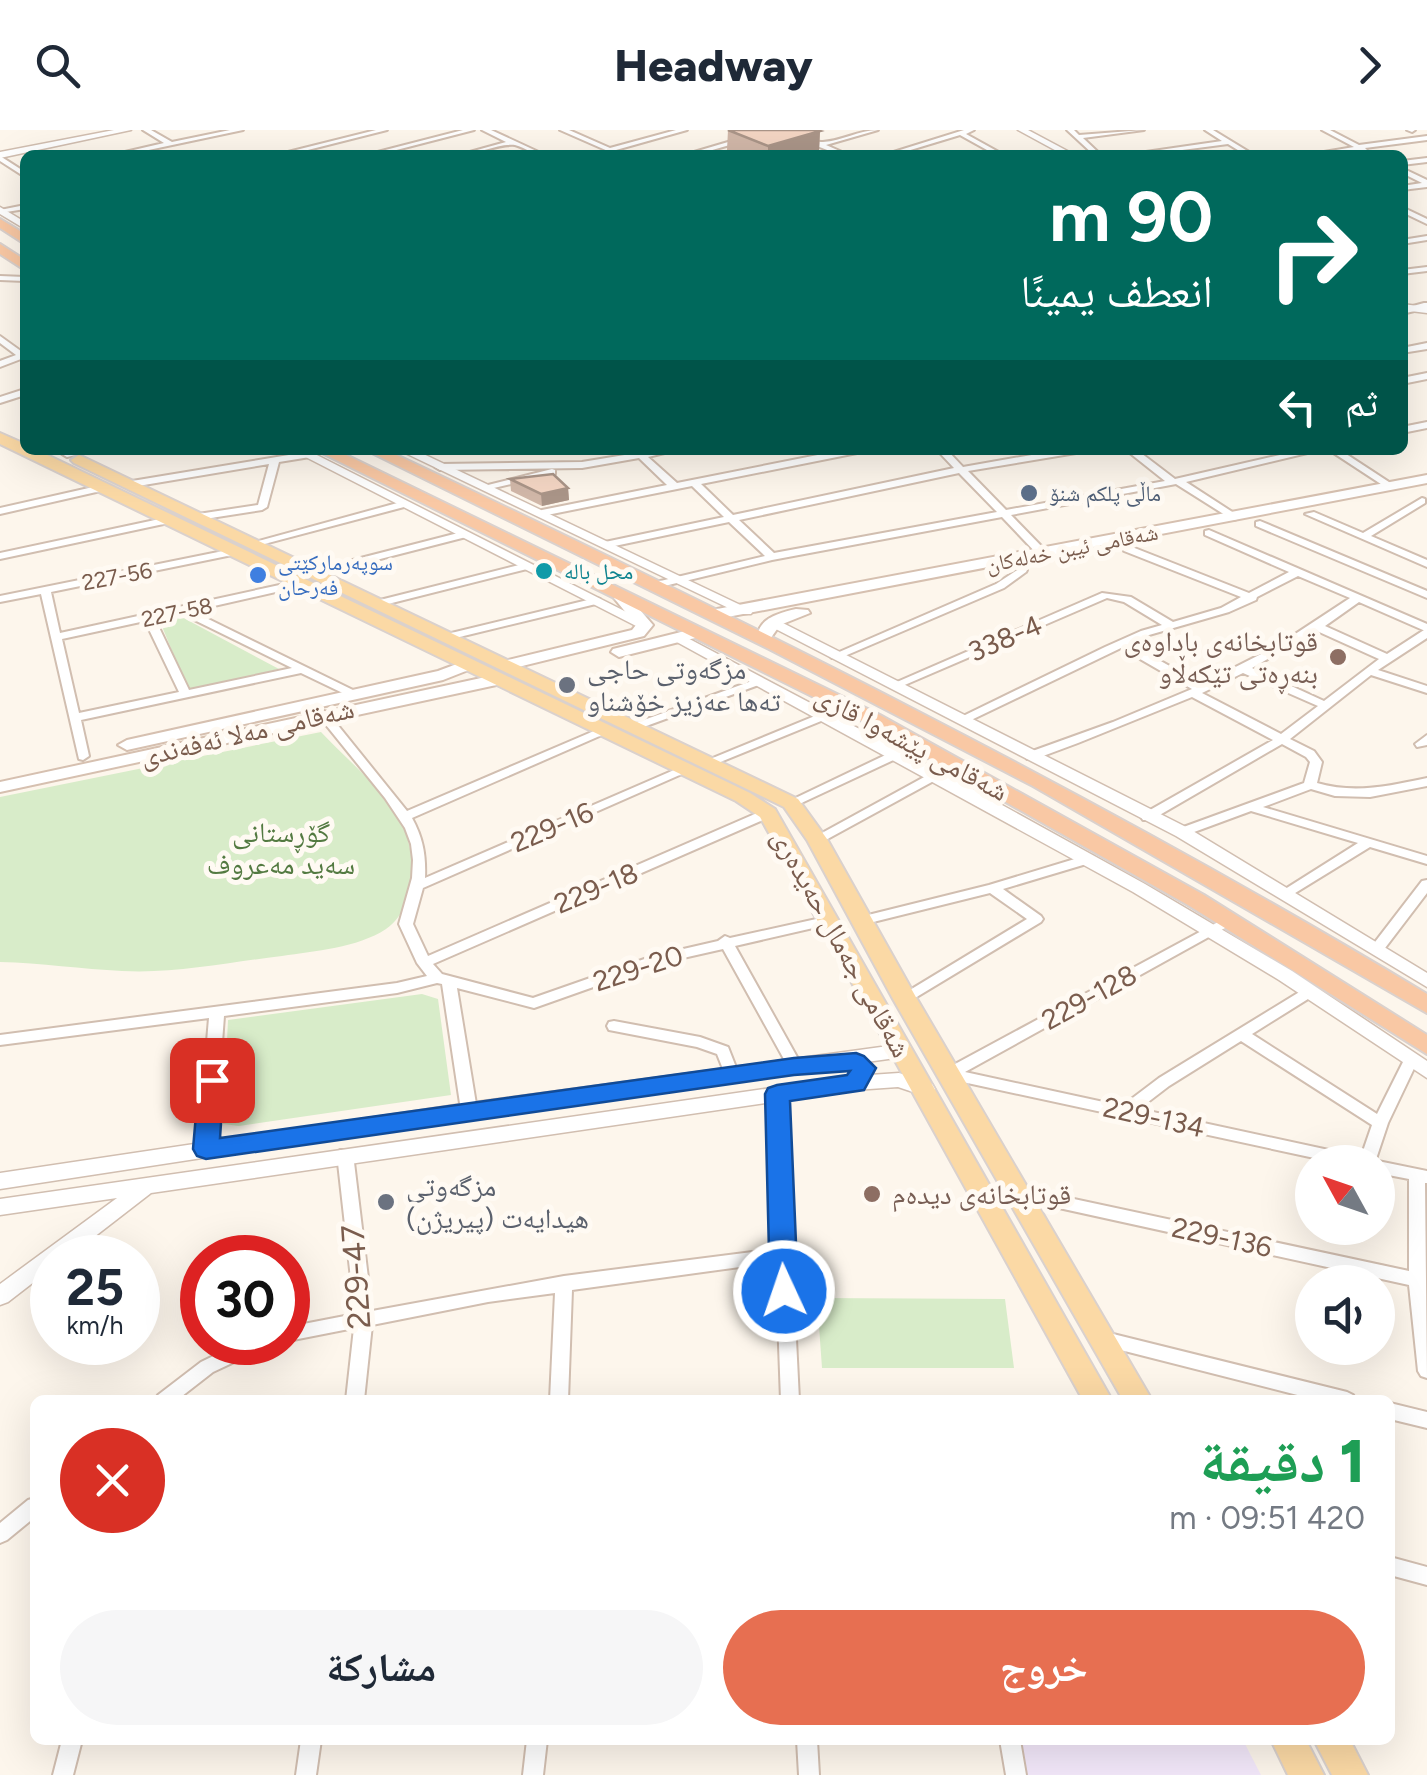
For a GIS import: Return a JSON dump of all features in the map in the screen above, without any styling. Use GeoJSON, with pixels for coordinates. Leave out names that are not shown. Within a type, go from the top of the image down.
{"type":"FeatureCollection","features":[{"type":"Feature","properties":{"kind":"highway"},"geometry":{"type":"LineString","coordinates":[[1,215],[20,235]]}},
{"type":"Feature","properties":{"kind":"highway","name":"شەقامی پێشەوا قازی"},"geometry":{"type":"LineString","coordinates":[[316,455],[872,720],[1220,925],[1419,1053]]}},
{"type":"Feature","properties":{"kind":"highway","name":"شەقامی پێشەوا قازی"},"geometry":{"type":"LineString","coordinates":[[385,455],[716,614],[769,629],[1084,802],[1252,885],[1427,1005]]}},
{"type":"Feature","properties":{"kind":"highway"},"geometry":{"type":"LineString","coordinates":[[1084,802],[1139,812]]}},
{"type":"Feature","properties":{"kind":"main road","name":"شەقامی جەمال حەیدەری"},"geometry":{"type":"LineString","coordinates":[[35,455],[102,488],[190,522],[499,671],[634,726],[685,770],[768,813],[1095,1395]]}},
{"type":"Feature","properties":{"kind":"main road","name":"شەقامی جەمال حەیدەری"},"geometry":{"type":"LineString","coordinates":[[69,455],[132,484],[190,522]]}},
{"type":"Feature","properties":{"kind":"main road","name":"شەقامی ئیبن خەلەکان"},"geometry":{"type":"LineString","coordinates":[[716,614],[1233,517],[1328,504],[1397,490],[1427,479]]}},
{"type":"Feature","properties":{"kind":"main road","name":"شەقامی ئیبن خەلەکان"},"geometry":{"type":"LineString","coordinates":[[1397,490],[1425,498]]}},
{"type":"Feature","properties":{"kind":"main road","name":"شەقامی ئیبن خەلەکان"},"geometry":{"type":"LineString","coordinates":[[769,629],[786,616],[1310,514],[1328,504]]}},
{"type":"Feature","properties":{"kind":"main road","name":"شەقامی جەمال حەیدەری"},"geometry":{"type":"LineString","coordinates":[[306,579],[376,604],[448,637],[604,731],[708,762],[791,803],[817,839],[905,1000],[1135,1395]]}},
{"type":"Feature","properties":{"kind":"main road"},"geometry":{"type":"LineString","coordinates":[[622,598],[645,625]]}},
{"type":"Feature","properties":{"kind":"main road","name":"شەقامی مەلا ئەفەندی"},"geometry":{"type":"LineString","coordinates":[[0,772],[46,770],[324,715],[634,635],[645,625]]}},
{"type":"Feature","properties":{"kind":"main road","name":"شەقامی مەلا ئەفەندی"},"geometry":{"type":"LineString","coordinates":[[0,787],[83,756],[353,694],[688,635]]}},
{"type":"Feature","properties":{"kind":"main road"},"geometry":{"type":"LineString","coordinates":[[1291,1745],[1307,1775]]}},
{"type":"Feature","properties":{"kind":"main road"},"geometry":{"type":"LineString","coordinates":[[1335,1745],[1352,1775]]}},
{"type":"Feature","properties":{"kind":"street"},"geometry":{"type":"LineString","coordinates":[[29,150],[126,130]]}},
{"type":"Feature","properties":{"kind":"street"},"geometry":{"type":"LineString","coordinates":[[146,130],[170,144]]}},
{"type":"Feature","properties":{"kind":"street"},"geometry":{"type":"LineString","coordinates":[[142,150],[240,130]]}},
{"type":"Feature","properties":{"kind":"street"},"geometry":{"type":"LineString","coordinates":[[332,130],[350,138]]}},
{"type":"Feature","properties":{"kind":"street"},"geometry":{"type":"LineString","coordinates":[[310,150],[384,130]]}},
{"type":"Feature","properties":{"kind":"street"},"geometry":{"type":"LineString","coordinates":[[389,150],[470,130]]}},
{"type":"Feature","properties":{"kind":"street"},"geometry":{"type":"LineString","coordinates":[[485,130],[531,150]]}},
{"type":"Feature","properties":{"kind":"street"},"geometry":{"type":"LineString","coordinates":[[562,130],[609,150],[684,130]]}},
{"type":"Feature","properties":{"kind":"street"},"geometry":{"type":"LineString","coordinates":[[574,135],[592,130]]}},
{"type":"Feature","properties":{"kind":"street"},"geometry":{"type":"LineString","coordinates":[[764,134],[779,130],[832,150]]}},
{"type":"Feature","properties":{"kind":"street"},"geometry":{"type":"LineString","coordinates":[[820,146],[875,130]]}},
{"type":"Feature","properties":{"kind":"street"},"geometry":{"type":"LineString","coordinates":[[904,150],[970,130]]}},
{"type":"Feature","properties":{"kind":"street"},"geometry":{"type":"LineString","coordinates":[[1022,130],[1061,150]]}},
{"type":"Feature","properties":{"kind":"street"},"geometry":{"type":"LineString","coordinates":[[1070,130],[1092,150]]}},
{"type":"Feature","properties":{"kind":"street"},"geometry":{"type":"LineString","coordinates":[[1078,138],[1141,130]]}},
{"type":"Feature","properties":{"kind":"street"},"geometry":{"type":"LineString","coordinates":[[1208,130],[1243,150]]}},
{"type":"Feature","properties":{"kind":"street"},"geometry":{"type":"LineString","coordinates":[[1325,130],[1364,150]]}},
{"type":"Feature","properties":{"kind":"street"},"geometry":{"type":"LineString","coordinates":[[1411,130],[1427,138]]}},
{"type":"Feature","properties":{"kind":"street"},"geometry":{"type":"LineString","coordinates":[[960,133],[992,150]]}},
{"type":"Feature","properties":{"kind":"street"},"geometry":{"type":"LineString","coordinates":[[707,150],[750,138]]}},
{"type":"Feature","properties":{"kind":"street"},"geometry":{"type":"LineString","coordinates":[[1345,150],[1427,138]]}},
{"type":"Feature","properties":{"kind":"street"},"geometry":{"type":"LineString","coordinates":[[482,150],[513,142]]}},
{"type":"Feature","properties":{"kind":"street"},"geometry":{"type":"LineString","coordinates":[[1167,150],[1229,142]]}},
{"type":"Feature","properties":{"kind":"street"},"geometry":{"type":"LineString","coordinates":[[918,146],[926,150]]}},
{"type":"Feature","properties":{"kind":"street"},"geometry":{"type":"LineString","coordinates":[[715,148],[720,150]]}},
{"type":"Feature","properties":{"kind":"street"},"geometry":{"type":"LineString","coordinates":[[132,484],[298,455]]}},
{"type":"Feature","properties":{"kind":"street"},"geometry":{"type":"LineString","coordinates":[[315,455],[401,504],[645,625]]}},
{"type":"Feature","properties":{"kind":"street"},"geometry":{"type":"LineString","coordinates":[[415,455],[746,611]]}},
{"type":"Feature","properties":{"kind":"street"},"geometry":{"type":"LineString","coordinates":[[485,487],[635,455]]}},
{"type":"Feature","properties":{"kind":"street"},"geometry":{"type":"LineString","coordinates":[[641,455],[674,486]]}},
{"type":"Feature","properties":{"kind":"street"},"geometry":{"type":"LineString","coordinates":[[542,512],[832,455]]}},
{"type":"Feature","properties":{"kind":"street"},"geometry":{"type":"LineString","coordinates":[[946,455],[1043,554]]}},
{"type":"Feature","properties":{"kind":"street"},"geometry":{"type":"LineString","coordinates":[[605,545],[1047,455]]}},
{"type":"Feature","properties":{"kind":"street"},"geometry":{"type":"LineString","coordinates":[[1138,455],[1233,517]]}},
{"type":"Feature","properties":{"kind":"street"},"geometry":{"type":"LineString","coordinates":[[656,584],[772,557],[1176,482],[1293,455]]}},
{"type":"Feature","properties":{"kind":"street"},"geometry":{"type":"LineString","coordinates":[[1342,455],[1397,490]]}},
{"type":"Feature","properties":{"kind":"street"},"geometry":{"type":"LineString","coordinates":[[0,556],[262,507],[274,461]]}},
{"type":"Feature","properties":{"kind":"street"},"geometry":{"type":"LineString","coordinates":[[440,467],[582,465]]}},
{"type":"Feature","properties":{"kind":"street"},"geometry":{"type":"LineString","coordinates":[[694,482],[772,557]]}},
{"type":"Feature","properties":{"kind":"street"},"geometry":{"type":"LineString","coordinates":[[0,511],[102,488]]}},
{"type":"Feature","properties":{"kind":"street"},"geometry":{"type":"LineString","coordinates":[[1363,537],[1425,498]]}},
{"type":"Feature","properties":{"kind":"street","name":"227-56"},"geometry":{"type":"LineString","coordinates":[[0,599],[243,548],[401,504]]}},
{"type":"Feature","properties":{"kind":"street"},"geometry":{"type":"LineString","coordinates":[[1310,514],[1427,564]]}},
{"type":"Feature","properties":{"kind":"street"},"geometry":{"type":"LineString","coordinates":[[1260,524],[1427,595]]}},
{"type":"Feature","properties":{"kind":"street"},"geometry":{"type":"LineString","coordinates":[[1139,812],[1283,739],[1427,630],[1208,533]]}},
{"type":"Feature","properties":{"kind":"street","name":"227-58"},"geometry":{"type":"LineString","coordinates":[[56,637],[184,610],[462,535]]}},
{"type":"Feature","properties":{"kind":"street"},"geometry":{"type":"LineString","coordinates":[[1128,549],[1252,598]]}},
{"type":"Feature","properties":{"kind":"street"},"geometry":{"type":"LineString","coordinates":[[376,604],[526,566]]}},
{"type":"Feature","properties":{"kind":"street"},"geometry":{"type":"LineString","coordinates":[[836,656],[1000,586],[1022,570]]}},
{"type":"Feature","properties":{"kind":"street"},"geometry":{"type":"LineString","coordinates":[[962,720],[1122,644],[1252,598],[1297,572]]}},
{"type":"Feature","properties":{"kind":"street"},"geometry":{"type":"LineString","coordinates":[[46,590],[83,756]]}},
{"type":"Feature","properties":{"kind":"street","name":"338-4"},"geometry":{"type":"LineString","coordinates":[[896,685],[1106,595],[1115,595]]}},
{"type":"Feature","properties":{"kind":"street"},"geometry":{"type":"LineString","coordinates":[[1115,595],[1171,625]]}},
{"type":"Feature","properties":{"kind":"street"},"geometry":{"type":"LineString","coordinates":[[1031,756],[1199,692],[1318,627],[1358,598]]}},
{"type":"Feature","properties":{"kind":"street"},"geometry":{"type":"LineString","coordinates":[[448,637],[596,601]]}},
{"type":"Feature","properties":{"kind":"street"},"geometry":{"type":"LineString","coordinates":[[184,610],[353,694]]}},
{"type":"Feature","properties":{"kind":"street"},"geometry":{"type":"LineString","coordinates":[[149,618],[186,694]]}},
{"type":"Feature","properties":{"kind":"street"},"geometry":{"type":"LineString","coordinates":[[1318,627],[1388,659]]}},
{"type":"Feature","properties":{"kind":"street"},"geometry":{"type":"LineString","coordinates":[[769,629],[896,685],[1182,832],[1252,885],[1287,894],[1427,980]]}},
{"type":"Feature","properties":{"kind":"street"},"geometry":{"type":"LineString","coordinates":[[688,635],[760,682],[1066,836],[1088,859],[1187,905]]}},
{"type":"Feature","properties":{"kind":"street"},"geometry":{"type":"LineString","coordinates":[[1122,644],[1314,758],[1310,785]]}},
{"type":"Feature","properties":{"kind":"street"},"geometry":{"type":"LineString","coordinates":[[1244,669],[1325,706]]}},
{"type":"Feature","properties":{"kind":"street"},"geometry":{"type":"LineString","coordinates":[[74,718],[300,670]]}},
{"type":"Feature","properties":{"kind":"street"},"geometry":{"type":"LineString","coordinates":[[1370,671],[1427,690]]}},
{"type":"Feature","properties":{"kind":"street"},"geometry":{"type":"LineString","coordinates":[[634,726],[760,682]]}},
{"type":"Feature","properties":{"kind":"street"},"geometry":{"type":"LineString","coordinates":[[324,715],[408,814],[419,846],[419,885],[406,924],[424,963],[443,981],[470,1110]]}},
{"type":"Feature","properties":{"kind":"street"},"geometry":{"type":"LineString","coordinates":[[708,762],[827,715]]}},
{"type":"Feature","properties":{"kind":"street"},"geometry":{"type":"LineString","coordinates":[[408,814],[604,731]]}},
{"type":"Feature","properties":{"kind":"street"},"geometry":{"type":"LineString","coordinates":[[791,803],[898,753]]}},
{"type":"Feature","properties":{"kind":"street","name":"229-16"},"geometry":{"type":"LineString","coordinates":[[419,885],[685,770]]}},
{"type":"Feature","properties":{"kind":"street"},"geometry":{"type":"LineString","coordinates":[[817,839],[938,774]]}},
{"type":"Feature","properties":{"kind":"street"},"geometry":{"type":"LineString","coordinates":[[1182,832],[1310,785],[1336,792],[1370,793],[1427,782]]}},
{"type":"Feature","properties":{"kind":"street"},"geometry":{"type":"LineString","coordinates":[[1254,808],[1427,860]]}},
{"type":"Feature","properties":{"kind":"street","name":"229-18"},"geometry":{"type":"LineString","coordinates":[[424,963],[768,813]]}},
{"type":"Feature","properties":{"kind":"street"},"geometry":{"type":"LineString","coordinates":[[1287,894],[1369,842]]}},
{"type":"Feature","properties":{"kind":"street"},"geometry":{"type":"LineString","coordinates":[[861,921],[1088,859]]}},
{"type":"Feature","properties":{"kind":"street"},"geometry":{"type":"LineString","coordinates":[[1377,948],[1427,884]]}},
{"type":"Feature","properties":{"kind":"street"},"geometry":{"type":"LineString","coordinates":[[905,1000],[1033,924],[1036,916],[992,888]]}},
{"type":"Feature","properties":{"kind":"street","name":"229-20"},"geometry":{"type":"LineString","coordinates":[[443,981],[534,1003],[658,958],[830,920]]}},
{"type":"Feature","properties":{"kind":"street"},"geometry":{"type":"LineString","coordinates":[[1220,925],[1311,991],[1419,1053],[1427,1072]]}},
{"type":"Feature","properties":{"kind":"street","name":"229-128"},"geometry":{"type":"LineString","coordinates":[[949,1074],[1220,925]]}},
{"type":"Feature","properties":{"kind":"street"},"geometry":{"type":"LineString","coordinates":[[724,941],[794,1066]]}},
{"type":"Feature","properties":{"kind":"street"},"geometry":{"type":"LineString","coordinates":[[0,1040],[443,981]]}},
{"type":"Feature","properties":{"kind":"street"},"geometry":{"type":"LineString","coordinates":[[1126,1111],[1164,1082],[1311,991]]}},
{"type":"Feature","properties":{"kind":"street"},"geometry":{"type":"LineString","coordinates":[[206,1149],[217,1012]]}},
{"type":"Feature","properties":{"kind":"street"},"geometry":{"type":"LineString","coordinates":[[614,1026],[700,1042],[723,1051],[732,1076]]}},
{"type":"Feature","properties":{"kind":"street"},"geometry":{"type":"LineString","coordinates":[[1243,1036],[1380,1124]]}},
{"type":"Feature","properties":{"kind":"street"},"geometry":{"type":"LineString","coordinates":[[0,1181],[470,1110],[903,1051]]}},
{"type":"Feature","properties":{"kind":"street"},"geometry":{"type":"LineString","coordinates":[[1373,1145],[1380,1124],[1419,1053]]}},
{"type":"Feature","properties":{"kind":"street"},"geometry":{"type":"LineString","coordinates":[[848,1060],[864,1068],[855,1083]]}},
{"type":"Feature","properties":{"kind":"street","name":"229-134"},"geometry":{"type":"LineString","coordinates":[[949,1074],[1295,1148]]}},
{"type":"Feature","properties":{"kind":"street"},"geometry":{"type":"LineString","coordinates":[[0,1206],[855,1083],[900,1080],[925,1089]]}},
{"type":"Feature","properties":{"kind":"street"},"geometry":{"type":"LineString","coordinates":[[777,1094],[790,1395]]}},
{"type":"Feature","properties":{"kind":"street"},"geometry":{"type":"LineString","coordinates":[[494,1133],[495,1107]]}},
{"type":"Feature","properties":{"kind":"street","name":"229-47"},"geometry":{"type":"LineString","coordinates":[[345,1154],[364,1317],[356,1395]]}},
{"type":"Feature","properties":{"kind":"street"},"geometry":{"type":"LineString","coordinates":[[1395,1170],[1422,1176],[1427,1372]]}},
{"type":"Feature","properties":{"kind":"street"},"geometry":{"type":"LineString","coordinates":[[0,1296],[148,1185]]}},
{"type":"Feature","properties":{"kind":"street","name":"229-136"},"geometry":{"type":"LineString","coordinates":[[1018,1192],[1422,1281]]}},
{"type":"Feature","properties":{"kind":"street"},"geometry":{"type":"LineString","coordinates":[[310,1329],[564,1283],[782,1255]]}},
{"type":"Feature","properties":{"kind":"street"},"geometry":{"type":"LineString","coordinates":[[559,1395],[564,1283]]}},
{"type":"Feature","properties":{"kind":"street"},"geometry":{"type":"LineString","coordinates":[[1104,1338],[1327,1395]]}},
{"type":"Feature","properties":{"kind":"street"},"geometry":{"type":"LineString","coordinates":[[170,1395],[210,1365]]}},
{"type":"Feature","properties":{"kind":"street"},"geometry":{"type":"LineString","coordinates":[[1395,1412],[1427,1420]]}},
{"type":"Feature","properties":{"kind":"street"},"geometry":{"type":"LineString","coordinates":[[0,1534],[30,1510]]}},
{"type":"Feature","properties":{"kind":"street"},"geometry":{"type":"LineString","coordinates":[[1395,1567],[1427,1576]]}},
{"type":"Feature","properties":{"kind":"street"},"geometry":{"type":"LineString","coordinates":[[63,1775],[71,1745]]}},
{"type":"Feature","properties":{"kind":"street"},"geometry":{"type":"LineString","coordinates":[[306,1775],[310,1745]]}},
{"type":"Feature","properties":{"kind":"street"},"geometry":{"type":"LineString","coordinates":[[533,1775],[536,1745]]}},
{"type":"Feature","properties":{"kind":"street"},"geometry":{"type":"LineString","coordinates":[[807,1745],[808,1775]]}},
{"type":"Feature","properties":{"kind":"street"},"geometry":{"type":"LineString","coordinates":[[1011,1745],[1016,1775]]}},
{"type":"Feature","properties":{"kind":"shaded area"},"geometry":{"type":"Polygon","coordinates":[[[1016,1745],[1246,1745],[1261,1775],[1019,1775],[1016,1745]]]}},
{"type":"Feature","properties":{"kind":"green space"},"geometry":{"type":"Polygon","coordinates":[[[178,615],[279,669],[188,690],[159,619],[178,615]]]}},
{"type":"Feature","properties":{"kind":"green space","name":"گۆڕستانی سەید مەعروف"},"geometry":{"type":"Polygon","coordinates":[[[321,732],[386,799],[407,837],[412,865],[409,894],[404,908],[386,929],[336,948],[182,969],[122,971],[0,962],[0,797],[321,732]]]}},
{"type":"Feature","properties":{"kind":"green space"},"geometry":{"type":"Polygon","coordinates":[[[422,994],[438,999],[451,1095],[239,1126],[223,1124],[228,1020],[422,994]]]}},
{"type":"Feature","properties":{"kind":"green space"},"geometry":{"type":"Polygon","coordinates":[[[817,1298],[1005,1299],[1014,1368],[822,1368],[817,1298]]]}},
{"type":"Feature","properties":{"kind":"building"},"geometry":{"type":"Polygon","coordinates":[[[728,130],[816,130],[820,131],[768,146],[728,130]]]}},
{"type":"Feature","properties":{"kind":"building"},"geometry":{"type":"Polygon","coordinates":[[[553,474],[568,488],[541,494],[510,479],[553,474]]]}},
{"type":"Feature","properties":{"kind":"place","name":"ماڵی پلکم شنۆ"},"geometry":{"type":"Point","coordinates":[1029,493]}},
{"type":"Feature","properties":{"kind":"place","name":"محل باله"},"geometry":{"type":"Point","coordinates":[544,571]}},
{"type":"Feature","properties":{"kind":"place","name":"سوپەرمارکێتی فەرحان"},"geometry":{"type":"Point","coordinates":[258,575]}},
{"type":"Feature","properties":{"kind":"place","name":"قوتابخانەی باداوەی بنەڕەتی تێکەڵاو"},"geometry":{"type":"Point","coordinates":[1338,657]}},
{"type":"Feature","properties":{"kind":"place","name":"مزگەوتی حاجی تەها عەزیز خۆشناو"},"geometry":{"type":"Point","coordinates":[567,685]}},
{"type":"Feature","properties":{"kind":"place","name":"قوتابخانەی دیدەم"},"geometry":{"type":"Point","coordinates":[872,1194]}},
{"type":"Feature","properties":{"kind":"place","name":"مزگه‌وتی هیدایه‌ت (پیریژن)"},"geometry":{"type":"Point","coordinates":[386,1202]}},
{"type":"Feature","properties":{"kind":"route"},"geometry":{"type":"LineString","coordinates":[[212,1080],[206,1149],[794,1066],[856,1062],[864,1068],[864,1074],[855,1083],[777,1094],[784,1291]]}}]}
